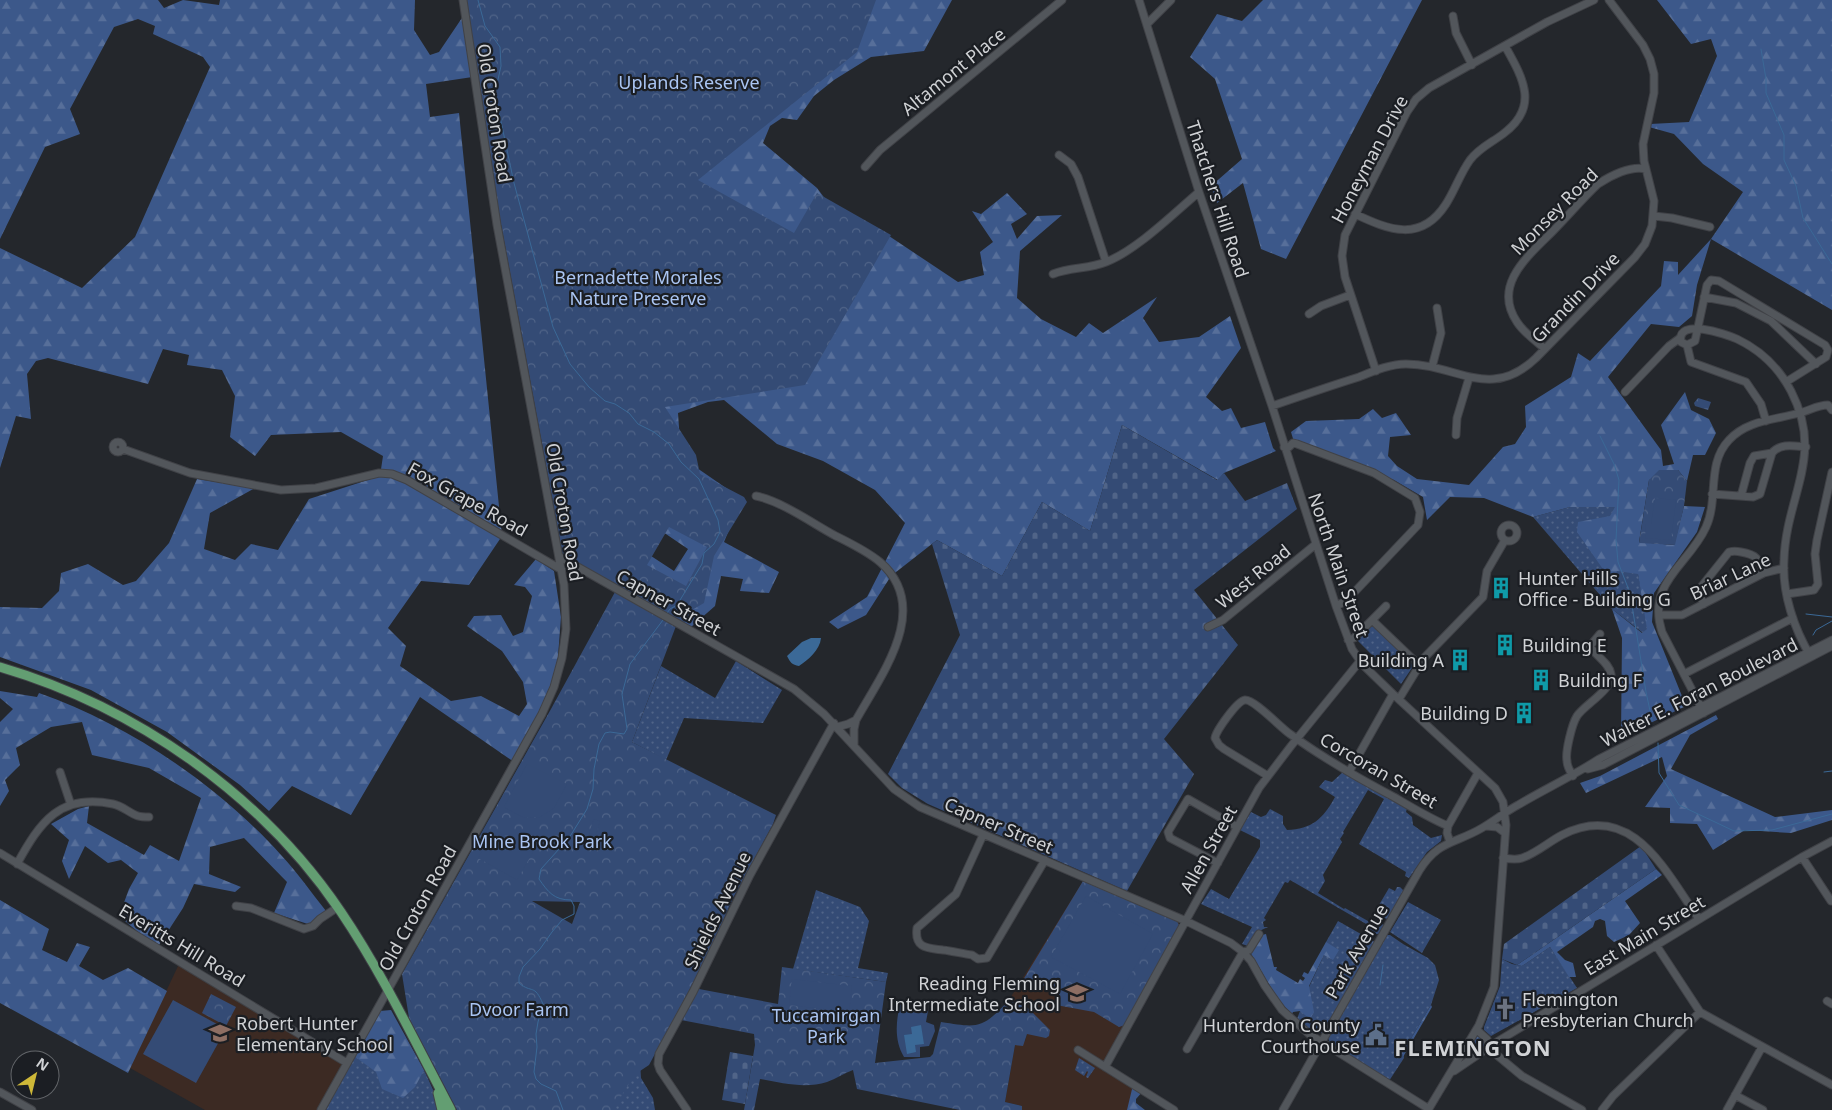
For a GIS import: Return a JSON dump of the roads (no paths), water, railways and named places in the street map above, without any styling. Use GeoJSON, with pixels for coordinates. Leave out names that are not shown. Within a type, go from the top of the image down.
{"type":"FeatureCollection","features":[{"type":"Feature","properties":{"kind":"main road"},"geometry":{"type":"LineString","coordinates":[[0,668],[45,682],[95,703],[138,726],[185,756],[235,795],[272,829],[311,872],[338,907],[360,941],[451,1110]]}},
{"type":"Feature","properties":{"kind":"main road"},"geometry":{"type":"LineString","coordinates":[[433,1076],[442,1110]]}},
{"type":"Feature","properties":{"kind":"street","name":"Old Croton Road"},"geometry":{"type":"LineString","coordinates":[[321,1110],[528,740],[554,687],[562,658],[566,630],[560,557],[498,225],[463,0]]}},
{"type":"Feature","properties":{"kind":"street","name":"Altamont Place"},"geometry":{"type":"LineString","coordinates":[[865,167],[880,150],[1062,0]]}},
{"type":"Feature","properties":{"kind":"street","name":"Thatchers Hill Road"},"geometry":{"type":"LineString","coordinates":[[1139,0],[1200,192],[1272,406]]}},
{"type":"Feature","properties":{"kind":"street"},"geometry":{"type":"LineString","coordinates":[[1147,24],[1171,0]]}},
{"type":"Feature","properties":{"kind":"street","name":"Honeyman Drive"},"geometry":{"type":"LineString","coordinates":[[1376,371],[1343,271],[1342,250],[1345,235],[1355,214],[1411,106],[1429,88],[1566,12],[1594,0]]}},
{"type":"Feature","properties":{"kind":"street","name":"Grandin Drive"},"geometry":{"type":"LineString","coordinates":[[1272,406],[1398,364],[1432,367],[1469,378],[1488,380],[1506,376],[1530,364],[1641,250],[1650,234],[1654,216],[1653,193],[1646,168],[1643,144],[1654,93],[1653,66],[1643,45],[1610,0]]}},
{"type":"Feature","properties":{"kind":"street"},"geometry":{"type":"LineString","coordinates":[[1453,16],[1456,33],[1472,65]]}},
{"type":"Feature","properties":{"kind":"street"},"geometry":{"type":"LineString","coordinates":[[1355,214],[1380,226],[1403,230],[1425,225],[1442,210],[1468,161],[1484,146],[1509,129],[1520,114],[1524,99],[1523,81],[1505,46]]}},
{"type":"Feature","properties":{"kind":"street"},"geometry":{"type":"LineString","coordinates":[[1059,155],[1071,164],[1078,177],[1106,262]]}},
{"type":"Feature","properties":{"kind":"street","name":"Monsey Road"},"geometry":{"type":"LineString","coordinates":[[1545,349],[1522,328],[1513,315],[1509,295],[1514,274],[1528,256],[1598,184],[1612,176],[1646,168]]}},
{"type":"Feature","properties":{"kind":"street"},"geometry":{"type":"LineString","coordinates":[[1053,274],[1064,270],[1087,268],[1106,262],[1130,249],[1200,192]]}},
{"type":"Feature","properties":{"kind":"street"},"geometry":{"type":"LineString","coordinates":[[1654,216],[1685,220],[1710,228]]}},
{"type":"Feature","properties":{"kind":"street"},"geometry":{"type":"LineString","coordinates":[[1687,345],[1695,341],[1709,282],[1719,281],[1822,342],[1828,350],[1823,361],[1786,382]]}},
{"type":"Feature","properties":{"kind":"street"},"geometry":{"type":"LineString","coordinates":[[1309,314],[1321,306],[1350,294]]}},
{"type":"Feature","properties":{"kind":"street"},"geometry":{"type":"LineString","coordinates":[[1704,298],[1736,303],[1772,321],[1816,364]]}},
{"type":"Feature","properties":{"kind":"street"},"geometry":{"type":"LineString","coordinates":[[1432,367],[1441,333],[1437,308]]}},
{"type":"Feature","properties":{"kind":"street"},"geometry":{"type":"LineString","coordinates":[[1624,392],[1669,346],[1680,338],[1683,332],[1690,328],[1717,332],[1744,342],[1774,366],[1786,382],[1801,413],[1806,447],[1802,471],[1787,529],[1784,568],[1787,594],[1793,618],[1810,655]]}},
{"type":"Feature","properties":{"kind":"street"},"geometry":{"type":"LineString","coordinates":[[1680,338],[1681,342],[1687,345]]}},
{"type":"Feature","properties":{"kind":"street"},"geometry":{"type":"LineString","coordinates":[[1687,345],[1691,362],[1746,382],[1761,404],[1766,421]]}},
{"type":"Feature","properties":{"kind":"street"},"geometry":{"type":"LineString","coordinates":[[1456,435],[1457,418],[1469,378]]}},
{"type":"Feature","properties":{"kind":"street"},"geometry":{"type":"LineString","coordinates":[[1702,710],[1662,632],[1659,602],[1664,587],[1706,528],[1716,462],[1726,443],[1743,429],[1766,421],[1801,413],[1821,405],[1828,405],[1832,410]]}},
{"type":"Feature","properties":{"kind":"street","name":"North Main Street"},"geometry":{"type":"LineString","coordinates":[[1272,406],[1336,606],[1348,640],[1360,661],[1499,795],[1505,813],[1496,979],[1477,1030],[1428,1110]]}},
{"type":"Feature","properties":{"kind":"street"},"geometry":{"type":"LineString","coordinates":[[1284,447],[1289,447],[1294,443],[1374,473],[1415,498],[1420,512],[1418,525],[1346,601],[1336,606]]}},
{"type":"Feature","properties":{"kind":"street"},"geometry":{"type":"LineString","coordinates":[[1712,494],[1752,497],[1760,494],[1772,453],[1775,449],[1781,446],[1806,447]]}},
{"type":"Feature","properties":{"kind":"street","name":"Fox Grape Road"},"geometry":{"type":"LineString","coordinates":[[123,448],[190,473],[281,490],[316,488],[372,474],[392,474],[407,480],[562,570]]}},
{"type":"Feature","properties":{"kind":"street"},"geometry":{"type":"LineString","coordinates":[[1741,496],[1750,463],[1754,456],[1772,453]]}},
{"type":"Feature","properties":{"kind":"street"},"geometry":{"type":"LineString","coordinates":[[1787,594],[1814,590],[1818,584],[1816,549],[1828,507],[1832,472]]}},
{"type":"Feature","properties":{"kind":"street"},"geometry":{"type":"LineString","coordinates":[[756,496],[775,503],[866,552],[884,566],[900,595],[903,611],[900,635],[892,655],[856,720],[854,745]]}},
{"type":"Feature","properties":{"kind":"street"},"geometry":{"type":"LineString","coordinates":[[1348,772],[1396,696],[1420,665],[1483,597],[1488,571],[1505,540]]}},
{"type":"Feature","properties":{"kind":"street","name":"West Road"},"geometry":{"type":"LineString","coordinates":[[1208,627],[1223,620],[1316,544]]}},
{"type":"Feature","properties":{"kind":"street"},"geometry":{"type":"LineString","coordinates":[[1704,604],[1699,594],[1701,587],[1729,552],[1734,551],[1754,555],[1764,573]]}},
{"type":"Feature","properties":{"kind":"street","name":"Capner Street"},"geometry":{"type":"LineString","coordinates":[[560,557],[793,688],[815,705],[894,789],[909,801],[983,835],[1186,921],[1230,943],[1243,952],[1250,961],[1282,1010],[1309,1034],[1428,1110]]}},
{"type":"Feature","properties":{"kind":"street","name":"Briar Lane"},"geometry":{"type":"LineString","coordinates":[[1659,615],[1682,615],[1764,573],[1784,568]]}},
{"type":"Feature","properties":{"kind":"street"},"geometry":{"type":"LineString","coordinates":[[1348,640],[1354,638],[1386,606]]}},
{"type":"Feature","properties":{"kind":"street"},"geometry":{"type":"LineString","coordinates":[[1684,674],[1793,618]]}},
{"type":"Feature","properties":{"kind":"street"},"geometry":{"type":"LineString","coordinates":[[1372,620],[1420,665]]}},
{"type":"Feature","properties":{"kind":"street"},"geometry":{"type":"LineString","coordinates":[[1573,776],[1567,764],[1567,755],[1575,720],[1579,713],[1610,681],[1611,674],[1608,666],[1593,652],[1590,646],[1600,634]]}},
{"type":"Feature","properties":{"kind":"street","name":"Walter E. Foran Boulevard"},"geometry":{"type":"LineString","coordinates":[[1810,655],[1832,640]]}},
{"type":"Feature","properties":{"kind":"street","name":"Walter E. Foran Boulevard"},"geometry":{"type":"LineString","coordinates":[[1505,813],[1581,771],[1603,765],[1702,710],[1810,655],[1832,646]]}},
{"type":"Feature","properties":{"kind":"street","name":"Allen Street"},"geometry":{"type":"LineString","coordinates":[[1105,1067],[1268,776],[1360,661]]}},
{"type":"Feature","properties":{"kind":"street","name":"Corcoran Street"},"geometry":{"type":"LineString","coordinates":[[1268,776],[1224,749],[1216,741],[1216,735],[1237,705],[1243,700],[1250,702],[1297,739],[1348,772],[1448,826]]}},
{"type":"Feature","properties":{"kind":"street"},"geometry":{"type":"LineString","coordinates":[[835,725],[848,724],[856,720]]}},
{"type":"Feature","properties":{"kind":"street","name":"Shields Avenue"},"geometry":{"type":"LineString","coordinates":[[687,1110],[660,1070],[658,1064],[659,1054],[698,983],[750,876],[835,725]]}},
{"type":"Feature","properties":{"kind":"street"},"geometry":{"type":"LineString","coordinates":[[60,772],[71,805]]}},
{"type":"Feature","properties":{"kind":"street"},"geometry":{"type":"LineString","coordinates":[[1450,842],[1447,833],[1448,826],[1478,773]]}},
{"type":"Feature","properties":{"kind":"street"},"geometry":{"type":"LineString","coordinates":[[1218,863],[1170,838],[1168,832],[1188,799],[1238,827]]}},
{"type":"Feature","properties":{"kind":"street"},"geometry":{"type":"LineString","coordinates":[[17,864],[33,836],[47,819],[71,805],[91,802],[107,803],[122,807],[138,816],[149,817]]}},
{"type":"Feature","properties":{"kind":"street","name":"Park Avenue"},"geometry":{"type":"LineString","coordinates":[[1283,1110],[1423,865],[1437,850],[1505,813]]}},
{"type":"Feature","properties":{"kind":"street"},"geometry":{"type":"LineString","coordinates":[[1484,826],[1497,827],[1505,833]]}},
{"type":"Feature","properties":{"kind":"street"},"geometry":{"type":"LineString","coordinates":[[1503,858],[1522,858],[1562,835],[1583,827],[1598,826],[1621,830],[1634,836],[1647,846],[1699,919]]}},
{"type":"Feature","properties":{"kind":"street"},"geometry":{"type":"LineString","coordinates":[[983,835],[956,894],[917,928],[916,936],[920,945],[972,955],[978,959],[987,958],[1045,860]]}},
{"type":"Feature","properties":{"kind":"street","name":"East Main Street"},"geometry":{"type":"LineString","coordinates":[[1450,1074],[1470,1058],[1802,857],[1832,841]]}},
{"type":"Feature","properties":{"kind":"street","name":"Everitts Hill Road"},"geometry":{"type":"LineString","coordinates":[[0,853],[347,1063]]}},
{"type":"Feature","properties":{"kind":"street"},"geometry":{"type":"LineString","coordinates":[[1802,857],[1831,902]]}},
{"type":"Feature","properties":{"kind":"street"},"geometry":{"type":"LineString","coordinates":[[236,906],[251,908],[304,929],[313,926],[338,907]]}},
{"type":"Feature","properties":{"kind":"street"},"geometry":{"type":"LineString","coordinates":[[1187,1049],[1243,952],[1249,950],[1259,934]]}},
{"type":"Feature","properties":{"kind":"street"},"geometry":{"type":"LineString","coordinates":[[1656,945],[1700,1012],[1829,1084],[1832,1090]]}},
{"type":"Feature","properties":{"kind":"street"},"geometry":{"type":"LineString","coordinates":[[1602,1110],[1613,1096],[1700,1012]]}},
{"type":"Feature","properties":{"kind":"street"},"geometry":{"type":"LineString","coordinates":[[1477,1030],[1487,1039],[1489,1048],[1522,1076],[1582,1110]]}},
{"type":"Feature","properties":{"kind":"street"},"geometry":{"type":"LineString","coordinates":[[1727,1110],[1762,1047]]}},
{"type":"Feature","properties":{"kind":"street"},"geometry":{"type":"LineString","coordinates":[[1078,1050],[1174,1110]]}},
{"type":"Feature","properties":{"kind":"street"},"geometry":{"type":"LineString","coordinates":[[0,1092],[32,1110]]}},
{"type":"Feature","properties":{"kind":"street"},"geometry":{"type":"LineString","coordinates":[[1736,1095],[1763,1110]]}},
{"type":"Feature","properties":{"kind":"waterway"},"geometry":{"type":"LineString","coordinates":[[478,0],[485,26],[500,47],[501,66],[495,93],[514,183],[553,327],[570,364],[589,387],[605,401],[615,404],[629,413],[638,424],[654,432],[669,444],[681,462],[699,479],[718,520],[720,532],[714,544],[704,553],[702,564],[677,605],[667,613]]}},
{"type":"Feature","properties":{"kind":"waterway"},"geometry":{"type":"LineString","coordinates":[[1761,49],[1766,79],[1766,93],[1784,135],[1784,160],[1796,186],[1803,218],[1832,264]]}},
{"type":"Feature","properties":{"kind":"waterway"},"geometry":{"type":"LineString","coordinates":[[1600,436],[1614,464],[1619,480],[1616,540],[1618,562],[1630,593],[1652,720]]}},
{"type":"Feature","properties":{"kind":"waterway"},"geometry":{"type":"LineString","coordinates":[[1806,614],[1832,617]]}},
{"type":"Feature","properties":{"kind":"waterway"},"geometry":{"type":"LineString","coordinates":[[563,1110],[556,1091],[541,1084],[536,1079],[534,1072],[537,1047],[536,1034],[543,1004],[535,991],[519,983],[523,967],[540,949],[562,920],[574,914],[574,906],[571,900],[556,897],[542,884],[539,879],[541,869],[569,838],[587,809],[593,789],[594,769],[599,744],[605,733],[624,734],[627,729],[622,694],[630,664],[663,620]]}},
{"type":"Feature","properties":{"kind":"waterway"},"geometry":{"type":"LineString","coordinates":[[1813,635],[1816,630],[1832,621]]}},
{"type":"Feature","properties":{"kind":"waterway"},"geometry":{"type":"LineString","coordinates":[[1658,743],[1659,773],[1679,805],[1734,831],[1772,830],[1832,814]]}},
{"type":"Feature","properties":{"kind":"waterway"},"geometry":{"type":"LineString","coordinates":[[1824,772],[1832,771]]}},
{"type":"Feature","properties":{"kind":"waterway"},"geometry":{"type":"LineString","coordinates":[[1380,985],[1383,965]]}},
{"type":"Feature","properties":{"kind":"place","name":"Hunter Hills Office - Building G"},"geometry":{"type":"Point","coordinates":[1501,588]}},
{"type":"Feature","properties":{"kind":"place","name":"Building E"},"geometry":{"type":"Point","coordinates":[1505,645]}},
{"type":"Feature","properties":{"kind":"place","name":"Building A"},"geometry":{"type":"Point","coordinates":[1460,660]}},
{"type":"Feature","properties":{"kind":"place","name":"Building F"},"geometry":{"type":"Point","coordinates":[1541,680]}},
{"type":"Feature","properties":{"kind":"place","name":"Building D"},"geometry":{"type":"Point","coordinates":[1524,713]}},
{"type":"Feature","properties":{"kind":"place","name":"Reading Fleming Intermediate School"},"geometry":{"type":"Point","coordinates":[1077,993]}},
{"type":"Feature","properties":{"kind":"place","name":"Flemington Presbyterian Church"},"geometry":{"type":"Point","coordinates":[1505,1009]}},
{"type":"Feature","properties":{"kind":"place","name":"Robert Hunter Elementary School"},"geometry":{"type":"Point","coordinates":[220,1033]}},
{"type":"Feature","properties":{"kind":"place","name":"Hunterdon County Courthouse"},"geometry":{"type":"Point","coordinates":[1376,1035]}},
{"type":"Feature","properties":{"kind":"district","name":"FLEMINGTON"},"geometry":{"type":"Point","coordinates":[1473,1047]}},
{"type":"Feature","properties":{"kind":"park label","name":"Uplands Reserve"},"geometry":{"type":"Point","coordinates":[689,82]}},
{"type":"Feature","properties":{"kind":"park label","name":"Bernadette Morales Nature Preserve"},"geometry":{"type":"Point","coordinates":[638,287]}},
{"type":"Feature","properties":{"kind":"park label","name":"Mine Brook Park"},"geometry":{"type":"Point","coordinates":[542,841]}},
{"type":"Feature","properties":{"kind":"park label","name":"Dvoor Farm"},"geometry":{"type":"Point","coordinates":[519,1009]}},
{"type":"Feature","properties":{"kind":"park label","name":"Tuccamirgan Park"},"geometry":{"type":"Point","coordinates":[826,1025]}}]}
